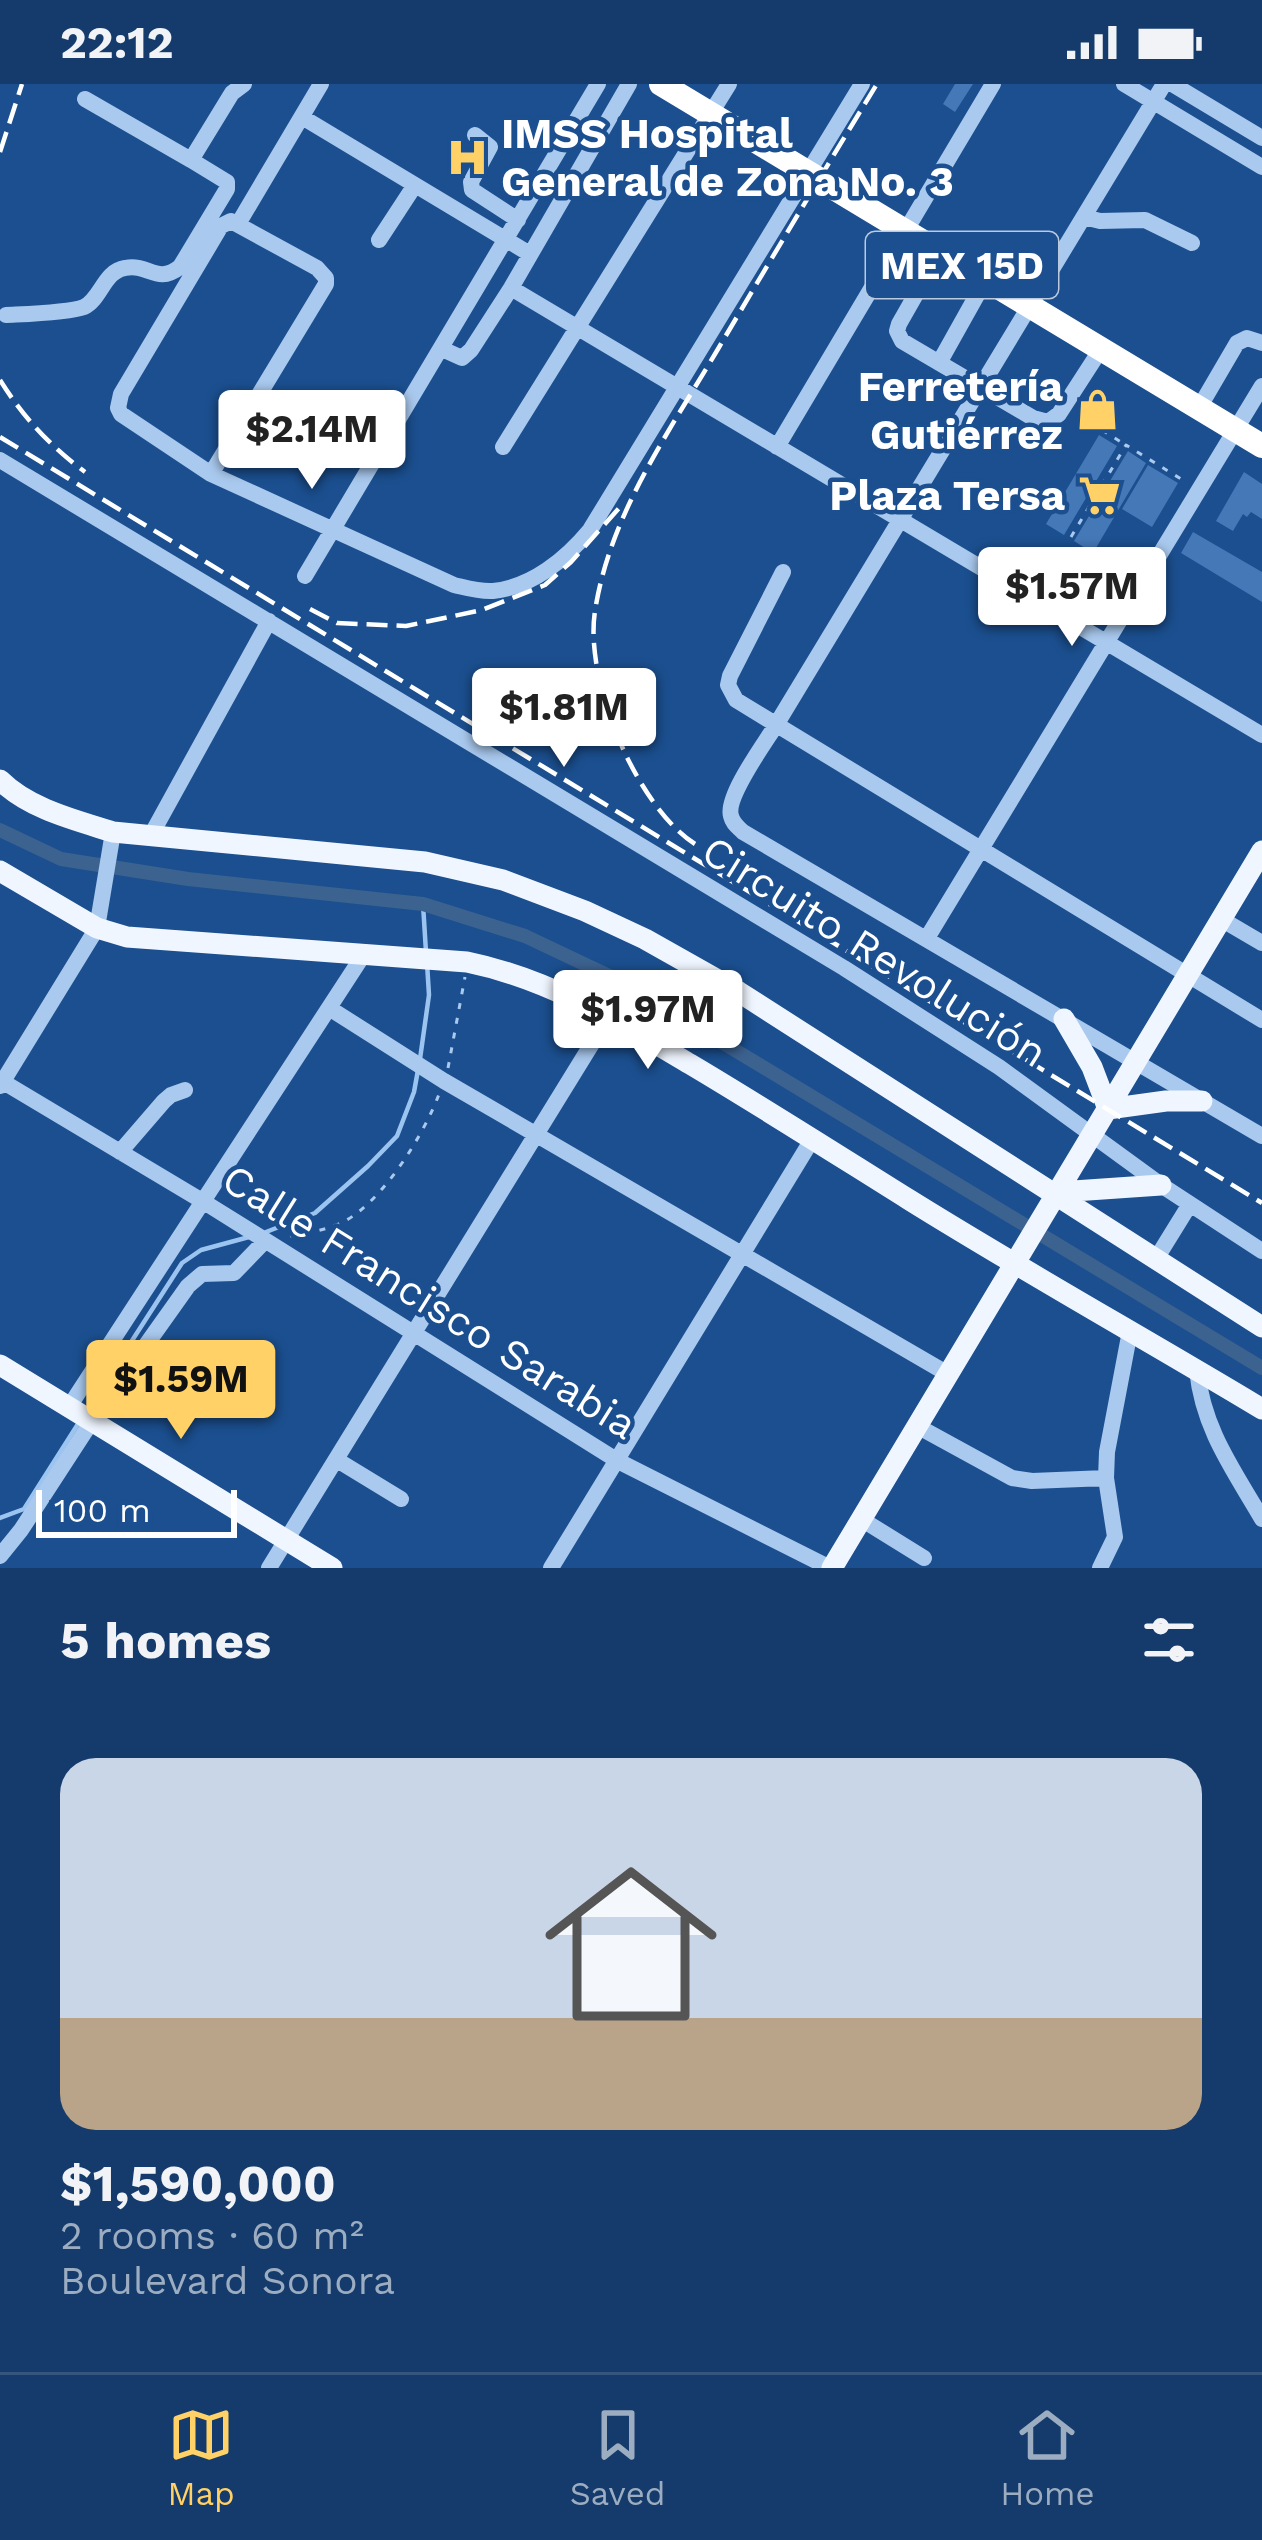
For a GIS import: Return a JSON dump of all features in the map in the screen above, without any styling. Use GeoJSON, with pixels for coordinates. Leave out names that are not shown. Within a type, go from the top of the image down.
{"type":"FeatureCollection","features":[{"type":"Feature","properties":{"kind":"highway","name":"MEX 15D"},"geometry":{"type":"LineString","coordinates":[[662,84],[1262,446]]}},
{"type":"Feature","properties":{"kind":"main road"},"geometry":{"type":"LineString","coordinates":[[0,764],[34,803]]}},
{"type":"Feature","properties":{"kind":"main road"},"geometry":{"type":"LineString","coordinates":[[0,780],[34,803],[112,837],[425,862],[477,873],[616,925],[698,968],[1054,1200],[1262,1327]]}},
{"type":"Feature","properties":{"kind":"main road"},"geometry":{"type":"LineString","coordinates":[[831,1568],[1221,919],[1256,874],[1262,850]]}},
{"type":"Feature","properties":{"kind":"main road"},"geometry":{"type":"LineString","coordinates":[[0,871],[98,924],[142,940],[467,962],[530,979],[609,1016],[1262,1409]]}},
{"type":"Feature","properties":{"kind":"main road"},"geometry":{"type":"LineString","coordinates":[[1064,1019],[1086,1055],[1108,1109]]}},
{"type":"Feature","properties":{"kind":"main road"},"geometry":{"type":"LineString","coordinates":[[1108,1109],[1202,1101]]}},
{"type":"Feature","properties":{"kind":"main road"},"geometry":{"type":"LineString","coordinates":[[1054,1200],[1162,1185]]}},
{"type":"Feature","properties":{"kind":"main road"},"geometry":{"type":"LineString","coordinates":[[0,1365],[332,1568]]}},
{"type":"Feature","properties":{"kind":"street"},"geometry":{"type":"LineString","coordinates":[[191,160],[232,93],[244,84]]}},
{"type":"Feature","properties":{"kind":"street"},"geometry":{"type":"LineString","coordinates":[[232,223],[321,84]]}},
{"type":"Feature","properties":{"kind":"street"},"geometry":{"type":"LineString","coordinates":[[305,576],[598,84]]}},
{"type":"Feature","properties":{"kind":"street"},"geometry":{"type":"LineString","coordinates":[[442,349],[455,356],[467,355],[629,84]]}},
{"type":"Feature","properties":{"kind":"street"},"geometry":{"type":"LineString","coordinates":[[503,448],[729,84]]}},
{"type":"Feature","properties":{"kind":"street"},"geometry":{"type":"LineString","coordinates":[[211,474],[326,284],[317,268],[232,223],[220,226],[121,394],[118,408],[125,418],[211,474],[454,585],[493,591],[529,580],[561,560],[590,530],[862,84]]}},
{"type":"Feature","properties":{"kind":"street"},"geometry":{"type":"LineString","coordinates":[[777,447],[993,84]]}},
{"type":"Feature","properties":{"kind":"street"},"geometry":{"type":"LineString","coordinates":[[1124,84],[1262,167]]}},
{"type":"Feature","properties":{"kind":"street"},"geometry":{"type":"LineString","coordinates":[[1262,138],[1168,84],[1153,102],[730,803],[732,820],[743,832],[1262,1136]]}},
{"type":"Feature","properties":{"kind":"street"},"geometry":{"type":"LineString","coordinates":[[6,315],[81,308],[103,283],[125,268],[170,274],[180,267],[227,189],[227,182],[85,99]]}},
{"type":"Feature","properties":{"kind":"street"},"geometry":{"type":"LineString","coordinates":[[302,117],[530,254]]}},
{"type":"Feature","properties":{"kind":"street"},"geometry":{"type":"LineString","coordinates":[[475,135],[490,147],[471,182],[472,190],[518,220]]}},
{"type":"Feature","properties":{"kind":"street"},"geometry":{"type":"LineString","coordinates":[[379,240],[415,184]]}},
{"type":"Feature","properties":{"kind":"street"},"geometry":{"type":"LineString","coordinates":[[1084,217],[1145,220],[1192,243]]}},
{"type":"Feature","properties":{"kind":"street"},"geometry":{"type":"LineString","coordinates":[[940,252],[897,331],[902,341],[1033,418],[1048,422],[1059,414],[1101,349]]}},
{"type":"Feature","properties":{"kind":"street"},"geometry":{"type":"LineString","coordinates":[[939,363],[986,279]]}},
{"type":"Feature","properties":{"kind":"street"},"geometry":{"type":"LineString","coordinates":[[511,288],[1262,735]]}},
{"type":"Feature","properties":{"kind":"street"},"geometry":{"type":"LineString","coordinates":[[1199,408],[1237,343],[1247,338],[1262,343]]}},
{"type":"Feature","properties":{"kind":"street"},"geometry":{"type":"LineString","coordinates":[[927,938],[1262,386]]}},
{"type":"Feature","properties":{"kind":"street","name":"Circuito Revolución"},"geometry":{"type":"LineString","coordinates":[[0,460],[844,968],[1000,1067],[1262,1251]]}},
{"type":"Feature","properties":{"kind":"street"},"geometry":{"type":"LineString","coordinates":[[783,572],[730,676],[728,685],[736,700],[1262,1019]]}},
{"type":"Feature","properties":{"kind":"street"},"geometry":{"type":"LineString","coordinates":[[150,837],[268,621]]}},
{"type":"Feature","properties":{"kind":"street"},"geometry":{"type":"LineString","coordinates":[[1,1082],[98,924],[112,837]]}},
{"type":"Feature","properties":{"kind":"street"},"geometry":{"type":"LineString","coordinates":[[1221,919],[1262,943]]}},
{"type":"Feature","properties":{"kind":"street"},"geometry":{"type":"LineString","coordinates":[[68,1407],[364,954]]}},
{"type":"Feature","properties":{"kind":"street"},"geometry":{"type":"LineString","coordinates":[[329,1008],[537,1136],[948,1374]]}},
{"type":"Feature","properties":{"kind":"street"},"geometry":{"type":"LineString","coordinates":[[269,1568],[609,1016]]}},
{"type":"Feature","properties":{"kind":"street","name":"Calle Francisco Sarabia"},"geometry":{"type":"LineString","coordinates":[[1,1082],[204,1202],[618,1461],[831,1568]]}},
{"type":"Feature","properties":{"kind":"street"},"geometry":{"type":"LineString","coordinates":[[120,1151],[164,1101],[185,1090]]}},
{"type":"Feature","properties":{"kind":"street"},"geometry":{"type":"LineString","coordinates":[[551,1568],[813,1138]]}},
{"type":"Feature","properties":{"kind":"street"},"geometry":{"type":"LineString","coordinates":[[1156,1259],[1190,1204]]}},
{"type":"Feature","properties":{"kind":"street"},"geometry":{"type":"LineString","coordinates":[[0,1556],[195,1279],[209,1273],[234,1273],[264,1242]]}},
{"type":"Feature","properties":{"kind":"street"},"geometry":{"type":"LineString","coordinates":[[1100,1568],[1115,1537],[1107,1452],[1130,1331]]}},
{"type":"Feature","properties":{"kind":"street"},"geometry":{"type":"LineString","coordinates":[[1197,1370],[1207,1422],[1262,1519]]}},
{"type":"Feature","properties":{"kind":"street"},"geometry":{"type":"LineString","coordinates":[[917,1426],[1012,1478],[1106,1478]]}},
{"type":"Feature","properties":{"kind":"street"},"geometry":{"type":"LineString","coordinates":[[337,1460],[401,1499]]}},
{"type":"Feature","properties":{"kind":"street"},"geometry":{"type":"LineString","coordinates":[[861,1519],[923,1558]]}},
{"type":"Feature","properties":{"kind":"path"},"geometry":{"type":"LineString","coordinates":[[1102,430],[1181,479]]}},
{"type":"Feature","properties":{"kind":"path"},"geometry":{"type":"LineString","coordinates":[[1071,537],[1126,445]]}},
{"type":"Feature","properties":{"kind":"path"},"geometry":{"type":"LineString","coordinates":[[264,1242],[340,1225],[400,1168],[424,1129],[444,1081],[467,962]]}},
{"type":"Feature","properties":{"kind":"building"},"geometry":{"type":"Polygon","coordinates":[[[955,84],[973,84],[955,112],[943,104],[955,84]]]}},
{"type":"Feature","properties":{"kind":"building"},"geometry":{"type":"Polygon","coordinates":[[[1099,435],[1117,446],[1064,535],[1046,524],[1099,435]]]}},
{"type":"Feature","properties":{"kind":"building"},"geometry":{"type":"Polygon","coordinates":[[[1128,451],[1146,463],[1093,553],[1074,541],[1128,451]]]}},
{"type":"Feature","properties":{"kind":"building"},"geometry":{"type":"Polygon","coordinates":[[[1148,465],[1178,483],[1152,527],[1122,509],[1148,465]]]}},
{"type":"Feature","properties":{"kind":"building"},"geometry":{"type":"Polygon","coordinates":[[[1244,472],[1262,484],[1262,519],[1251,512],[1247,517],[1243,514],[1233,531],[1216,521],[1244,472]]]}},
{"type":"Feature","properties":{"kind":"building"},"geometry":{"type":"Polygon","coordinates":[[[1193,532],[1262,572],[1262,602],[1181,553],[1193,532]]]}},
{"type":"Feature","properties":{"kind":"waterway"},"geometry":{"type":"LineString","coordinates":[[0,830],[61,859],[188,879],[423,904],[525,936],[622,982],[1262,1368]]}},
{"type":"Feature","properties":{"kind":"waterway"},"geometry":{"type":"LineString","coordinates":[[423,904],[426,952]]}},
{"type":"Feature","properties":{"kind":"waterway"},"geometry":{"type":"LineString","coordinates":[[420,1059],[429,995],[427,963]]}},
{"type":"Feature","properties":{"kind":"waterway"},"geometry":{"type":"LineString","coordinates":[[266,1232],[315,1213],[397,1136],[418,1070]]}},
{"type":"Feature","properties":{"kind":"waterway"},"geometry":{"type":"LineString","coordinates":[[88,1409],[182,1263],[201,1250],[249,1237]]}},
{"type":"Feature","properties":{"kind":"waterway"},"geometry":{"type":"LineString","coordinates":[[0,1518],[24,1509],[78,1424]]}},
{"type":"Feature","properties":{"kind":"railway"},"geometry":{"type":"LineString","coordinates":[[0,152],[22,84]]}},
{"type":"Feature","properties":{"kind":"railway"},"geometry":{"type":"LineString","coordinates":[[695,844],[653,801],[606,705],[594,639],[603,575],[628,507],[662,443],[877,84]]}},
{"type":"Feature","properties":{"kind":"railway"},"geometry":{"type":"LineString","coordinates":[[0,380],[38,430],[85,472]]}},
{"type":"Feature","properties":{"kind":"railway"},"geometry":{"type":"LineString","coordinates":[[0,437],[1262,1203]]}},
{"type":"Feature","properties":{"kind":"railway"},"geometry":{"type":"LineString","coordinates":[[310,609],[337,623],[406,626],[482,610],[545,585],[620,507]]}},
{"type":"Feature","properties":{"kind":"place","name":"IMSS Hospital General de Zona No. 3"},"geometry":{"type":"Point","coordinates":[467,157]}},
{"type":"Feature","properties":{"kind":"place","name":"Ferretería Gutiérrez"},"geometry":{"type":"Point","coordinates":[1097,410]}},
{"type":"Feature","properties":{"kind":"place","name":"Plaza Tersa"},"geometry":{"type":"Point","coordinates":[1099,495]}}]}
